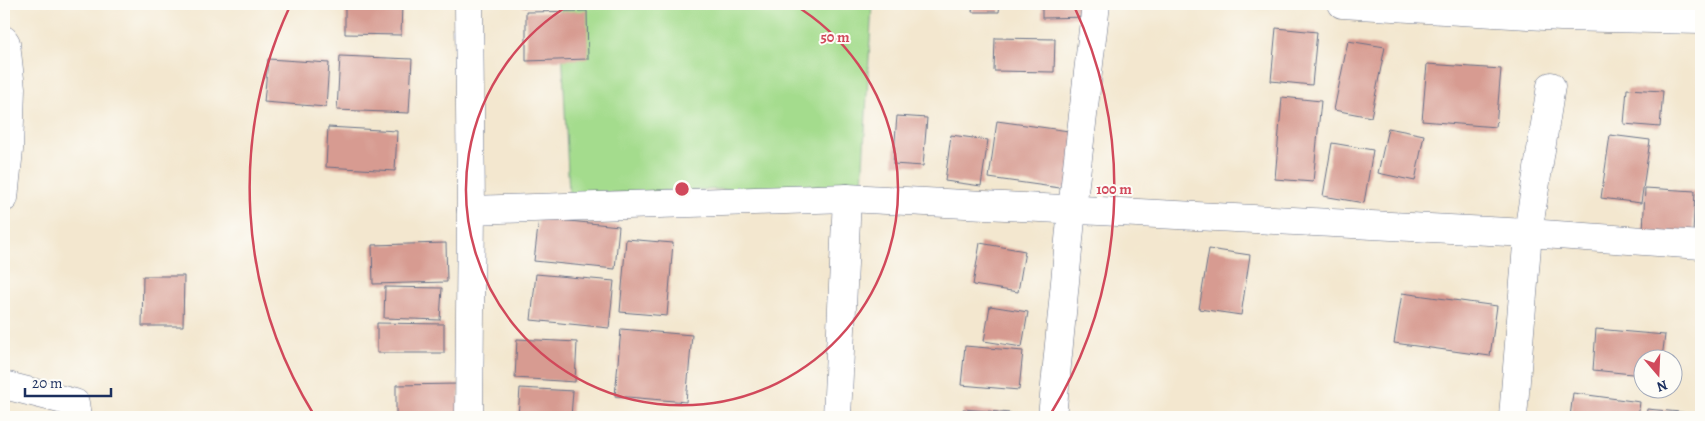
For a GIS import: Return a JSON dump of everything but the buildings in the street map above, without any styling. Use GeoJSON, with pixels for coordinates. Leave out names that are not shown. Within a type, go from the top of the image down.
{"type":"FeatureCollection","features":[{"type":"Feature","properties":{"kind":"street"},"geometry":{"type":"LineString","coordinates":[[469,4],[471,210],[469,417]]}},
{"type":"Feature","properties":{"kind":"street"},"geometry":{"type":"LineString","coordinates":[[1052,417],[1072,209],[1096,4]]}},
{"type":"Feature","properties":{"kind":"street"},"geometry":{"type":"LineString","coordinates":[[1342,4],[1561,17],[1701,20]]}},
{"type":"Feature","properties":{"kind":"street"},"geometry":{"type":"LineString","coordinates":[[4,40],[6,43],[11,88],[4,198]]}},
{"type":"Feature","properties":{"kind":"street"},"geometry":{"type":"LineString","coordinates":[[1514,417],[1528,233],[1550,86]]}},
{"type":"Feature","properties":{"kind":"street"},"geometry":{"type":"LineString","coordinates":[[471,210],[847,198],[1528,233],[1701,245]]}},
{"type":"Feature","properties":{"kind":"street"},"geometry":{"type":"LineString","coordinates":[[837,417],[847,198]]}},
{"type":"Feature","properties":{"kind":"street"},"geometry":{"type":"LineString","coordinates":[[4,385],[75,403],[78,417]]}},
{"type":"Feature","properties":{"kind":"green space"},"geometry":{"type":"Polygon","coordinates":[[[560,4],[872,4],[862,185],[569,194],[560,4]]]}}]}
